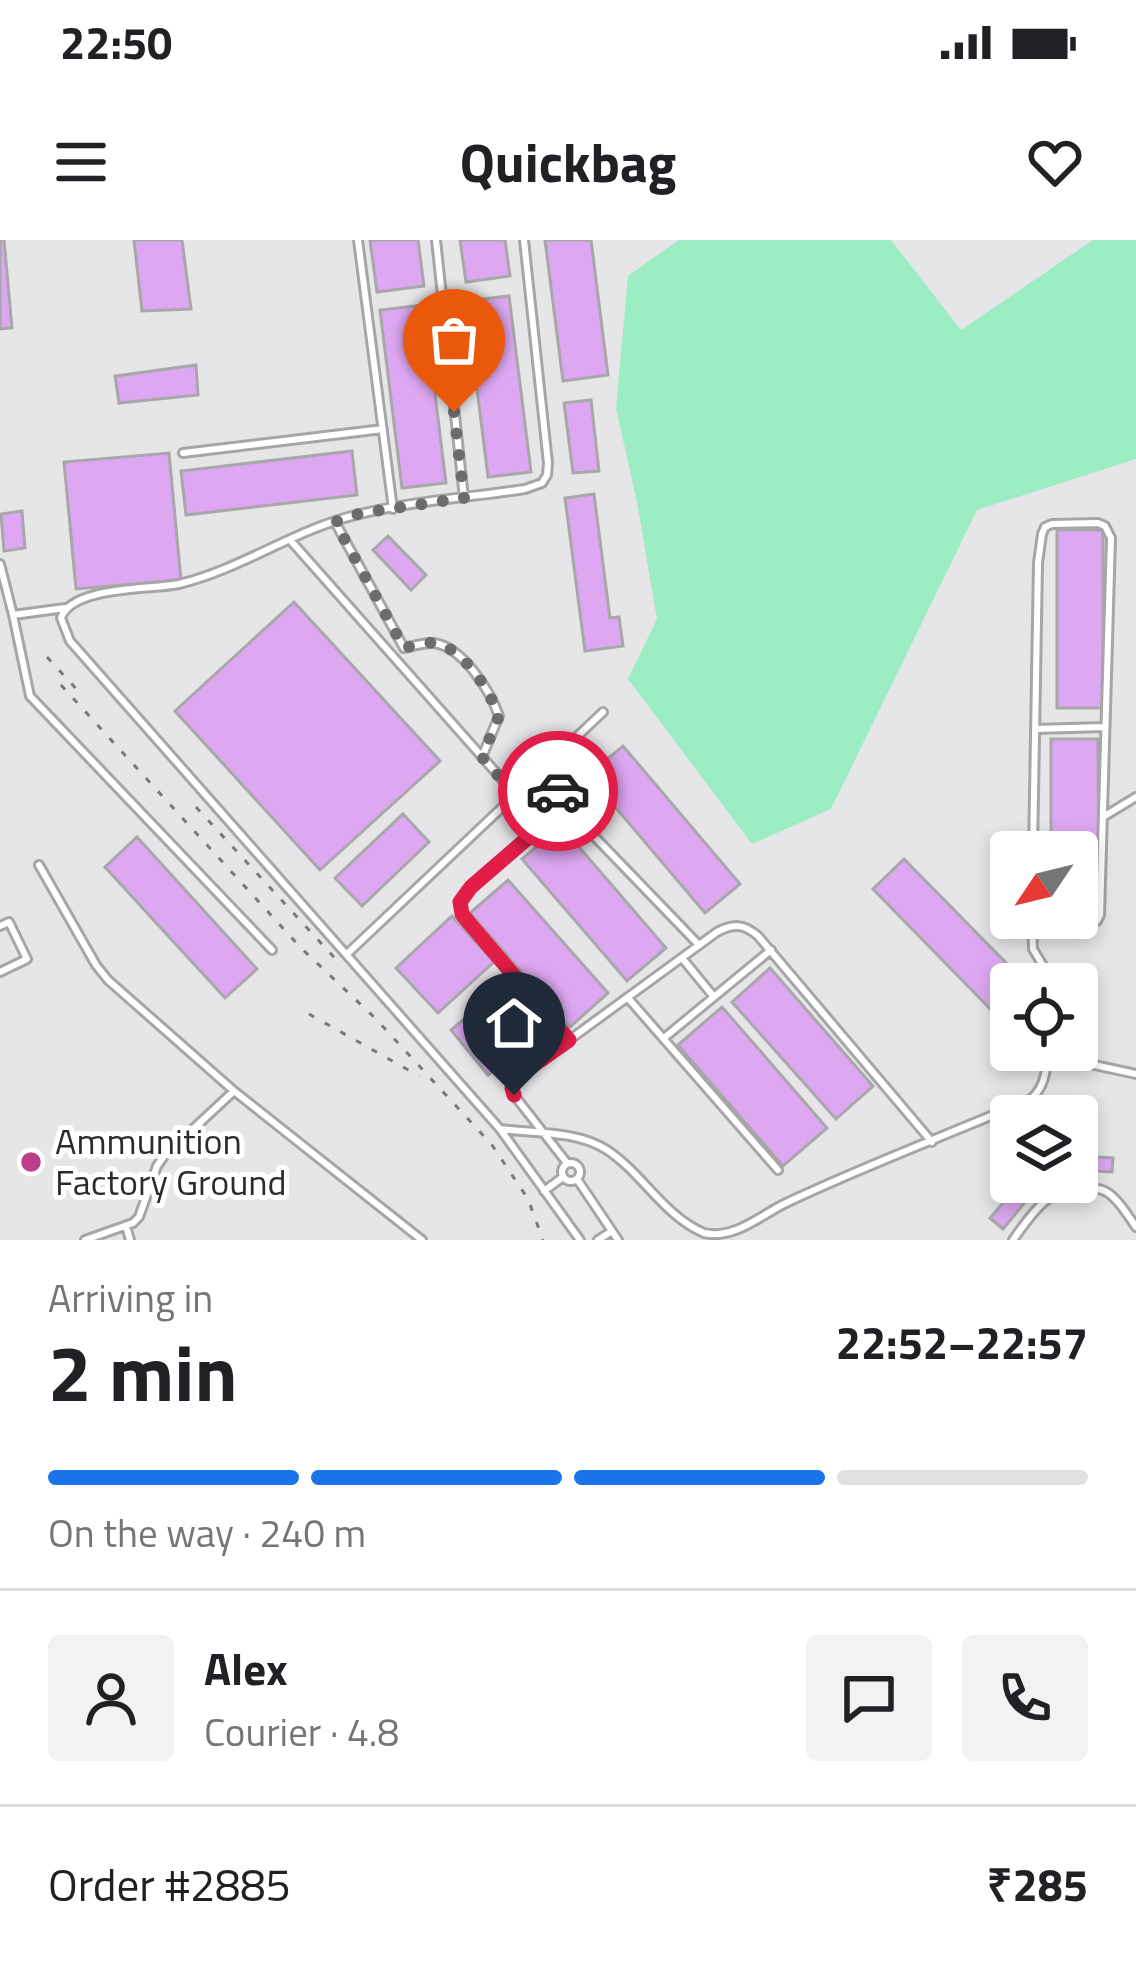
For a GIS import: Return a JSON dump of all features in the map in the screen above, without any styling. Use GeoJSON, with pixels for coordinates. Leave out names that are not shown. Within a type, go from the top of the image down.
{"type":"FeatureCollection","features":[{"type":"Feature","properties":{"kind":"lane"},"geometry":{"type":"LineString","coordinates":[[358,240],[393,508]]}},
{"type":"Feature","properties":{"kind":"lane"},"geometry":{"type":"LineString","coordinates":[[436,240],[464,498]]}},
{"type":"Feature","properties":{"kind":"lane"},"geometry":{"type":"LineString","coordinates":[[14,615],[65,608],[101,593],[183,583],[361,513],[536,487],[547,475],[548,463],[524,240]]}},
{"type":"Feature","properties":{"kind":"lane"},"geometry":{"type":"LineString","coordinates":[[183,453],[383,429]]}},
{"type":"Feature","properties":{"kind":"lane"},"geometry":{"type":"LineString","coordinates":[[335,522],[404,648],[430,642],[442,645],[473,670],[492,697],[499,716],[482,757]]}},
{"type":"Feature","properties":{"kind":"lane"},"geometry":{"type":"LineString","coordinates":[[1033,831],[1042,534],[1046,527],[1060,523],[1098,523],[1106,526],[1111,538],[1098,919]]}},
{"type":"Feature","properties":{"kind":"lane"},"geometry":{"type":"LineString","coordinates":[[291,541],[514,794]]}},
{"type":"Feature","properties":{"kind":"lane"},"geometry":{"type":"LineString","coordinates":[[0,564],[30,696],[272,950]]}},
{"type":"Feature","properties":{"kind":"lane"},"geometry":{"type":"LineString","coordinates":[[65,608],[61,618],[70,640],[500,1130],[580,1240]]}},
{"type":"Feature","properties":{"kind":"lane"},"geometry":{"type":"LineString","coordinates":[[347,954],[603,712]]}},
{"type":"Feature","properties":{"kind":"lane"},"geometry":{"type":"LineString","coordinates":[[1035,729],[1105,727]]}},
{"type":"Feature","properties":{"kind":"lane"},"geometry":{"type":"LineString","coordinates":[[542,769],[637,884],[699,945]]}},
{"type":"Feature","properties":{"kind":"lane"},"geometry":{"type":"LineString","coordinates":[[1102,817],[1136,797]]}},
{"type":"Feature","properties":{"kind":"lane"},"geometry":{"type":"LineString","coordinates":[[567,804],[471,887],[460,902],[462,914],[569,1040]]}},
{"type":"Feature","properties":{"kind":"lane"},"geometry":{"type":"LineString","coordinates":[[39,865],[101,972],[234,1091],[422,1240]]}},
{"type":"Feature","properties":{"kind":"lane"},"geometry":{"type":"LineString","coordinates":[[0,926],[9,922],[27,959],[0,972]]}},
{"type":"Feature","properties":{"kind":"lane"},"geometry":{"type":"LineString","coordinates":[[567,1163],[514,1095],[513,1082],[717,932],[737,925],[748,927],[771,950],[932,1142]]}},
{"type":"Feature","properties":{"kind":"lane"},"geometry":{"type":"LineString","coordinates":[[664,1039],[771,950]]}},
{"type":"Feature","properties":{"kind":"lane"},"geometry":{"type":"LineString","coordinates":[[682,958],[714,997]]}},
{"type":"Feature","properties":{"kind":"lane"},"geometry":{"type":"LineString","coordinates":[[628,998],[778,1170]]}},
{"type":"Feature","properties":{"kind":"lane"},"geometry":{"type":"LineString","coordinates":[[1098,1064],[1136,1074]]}},
{"type":"Feature","properties":{"kind":"lane"},"geometry":{"type":"LineString","coordinates":[[500,1130],[593,1142],[688,1226],[710,1236],[730,1235],[800,1197],[1031,1099],[1040,1092],[1045,1071]]}},
{"type":"Feature","properties":{"kind":"lane"},"geometry":{"type":"LineString","coordinates":[[85,1240],[139,1217],[164,1156],[234,1091]]}},
{"type":"Feature","properties":{"kind":"lane"},"geometry":{"type":"LineString","coordinates":[[567,1163],[563,1177],[577,1179]]}},
{"type":"Feature","properties":{"kind":"lane"},"geometry":{"type":"LineString","coordinates":[[567,1163],[580,1168],[577,1179],[618,1240]]}},
{"type":"Feature","properties":{"kind":"lane"},"geometry":{"type":"LineString","coordinates":[[544,1191],[563,1177]]}},
{"type":"Feature","properties":{"kind":"lane"},"geometry":{"type":"LineString","coordinates":[[1013,1240],[1043,1203],[1069,1187],[1107,1192],[1136,1227]]}},
{"type":"Feature","properties":{"kind":"lane"},"geometry":{"type":"LineString","coordinates":[[126,1226],[130,1240]]}},
{"type":"Feature","properties":{"kind":"lane"},"geometry":{"type":"LineString","coordinates":[[598,1240],[612,1232]]}},
{"type":"Feature","properties":{"kind":"green space"},"geometry":{"type":"Polygon","coordinates":[[[679,240],[891,240],[961,330],[1093,240],[1136,240],[1136,459],[977,510],[831,809],[752,844],[628,679],[657,619],[616,408],[628,276],[679,240]]]}},
{"type":"Feature","properties":{"kind":"building"},"geometry":{"type":"Polygon","coordinates":[[[0,240],[4,240],[12,328],[0,329],[0,240]]]}},
{"type":"Feature","properties":{"kind":"building"},"geometry":{"type":"Polygon","coordinates":[[[134,240],[182,240],[191,309],[142,311],[134,240]]]}},
{"type":"Feature","properties":{"kind":"building"},"geometry":{"type":"Polygon","coordinates":[[[370,240],[418,240],[424,286],[377,292],[370,240]]]}},
{"type":"Feature","properties":{"kind":"building"},"geometry":{"type":"Polygon","coordinates":[[[460,240],[505,240],[510,276],[466,282],[460,240]]]}},
{"type":"Feature","properties":{"kind":"building"},"geometry":{"type":"Polygon","coordinates":[[[545,240],[591,240],[608,375],[563,381],[545,240]]]}},
{"type":"Feature","properties":{"kind":"building"},"geometry":{"type":"Polygon","coordinates":[[[509,296],[531,472],[488,477],[466,301],[509,296]]]}},
{"type":"Feature","properties":{"kind":"building"},"geometry":{"type":"Polygon","coordinates":[[[424,305],[446,483],[402,488],[380,310],[424,305]]]}},
{"type":"Feature","properties":{"kind":"building"},"geometry":{"type":"Polygon","coordinates":[[[196,365],[198,395],[119,403],[115,376],[196,365]]]}},
{"type":"Feature","properties":{"kind":"building"},"geometry":{"type":"Polygon","coordinates":[[[591,400],[599,471],[573,473],[564,403],[591,400]]]}},
{"type":"Feature","properties":{"kind":"building"},"geometry":{"type":"Polygon","coordinates":[[[352,451],[357,495],[186,515],[181,471],[352,451]]]}},
{"type":"Feature","properties":{"kind":"building"},"geometry":{"type":"Polygon","coordinates":[[[169,453],[181,580],[76,589],[64,462],[169,453]]]}},
{"type":"Feature","properties":{"kind":"building"},"geometry":{"type":"Polygon","coordinates":[[[594,494],[610,618],[619,617],[623,646],[585,651],[565,498],[594,494]]]}},
{"type":"Feature","properties":{"kind":"building"},"geometry":{"type":"Polygon","coordinates":[[[22,511],[25,548],[4,551],[1,514],[22,511]]]}},
{"type":"Feature","properties":{"kind":"building"},"geometry":{"type":"Polygon","coordinates":[[[1057,530],[1103,530],[1103,708],[1057,708],[1057,530]]]}},
{"type":"Feature","properties":{"kind":"building"},"geometry":{"type":"Polygon","coordinates":[[[388,536],[426,575],[411,590],[373,550],[388,536]]]}},
{"type":"Feature","properties":{"kind":"building"},"geometry":{"type":"Polygon","coordinates":[[[294,602],[440,761],[320,870],[175,711],[294,602]]]}},
{"type":"Feature","properties":{"kind":"building"},"geometry":{"type":"Polygon","coordinates":[[[1051,739],[1098,739],[1099,915],[1098,831],[1051,831],[1051,739]]]}},
{"type":"Feature","properties":{"kind":"building"},"geometry":{"type":"Polygon","coordinates":[[[623,746],[740,884],[705,913],[588,775],[623,746]]]}},
{"type":"Feature","properties":{"kind":"building"},"geometry":{"type":"Polygon","coordinates":[[[403,814],[429,842],[362,906],[335,878],[403,814]]]}},
{"type":"Feature","properties":{"kind":"building"},"geometry":{"type":"Polygon","coordinates":[[[561,826],[666,948],[627,981],[522,859],[561,826]]]}},
{"type":"Feature","properties":{"kind":"building"},"geometry":{"type":"Polygon","coordinates":[[[137,837],[257,969],[225,998],[105,867],[137,837]]]}},
{"type":"Feature","properties":{"kind":"building"},"geometry":{"type":"Polygon","coordinates":[[[904,859],[1006,963],[990,963],[990,1009],[873,889],[904,859]]]}},
{"type":"Feature","properties":{"kind":"building"},"geometry":{"type":"Polygon","coordinates":[[[508,880],[608,993],[570,1027],[470,913],[508,880]]]}},
{"type":"Feature","properties":{"kind":"building"},"geometry":{"type":"Polygon","coordinates":[[[452,916],[494,962],[438,1013],[396,968],[452,916]]]}},
{"type":"Feature","properties":{"kind":"building"},"geometry":{"type":"Polygon","coordinates":[[[770,968],[873,1086],[836,1119],[732,1002],[770,968]]]}},
{"type":"Feature","properties":{"kind":"building"},"geometry":{"type":"Polygon","coordinates":[[[506,984],[543,1028],[488,1075],[451,1030],[506,984]]]}},
{"type":"Feature","properties":{"kind":"building"},"geometry":{"type":"Polygon","coordinates":[[[722,1007],[827,1128],[783,1166],[678,1045],[722,1007]]]}},
{"type":"Feature","properties":{"kind":"building"},"geometry":{"type":"Polygon","coordinates":[[[1098,1157],[1113,1158],[1112,1172],[1098,1171],[1098,1157]]]}},
{"type":"Feature","properties":{"kind":"building"},"geometry":{"type":"Polygon","coordinates":[[[1003,1203],[1024,1203],[1003,1229],[990,1218],[1003,1203]]]}},
{"type":"Feature","properties":{"kind":"railway"},"geometry":{"type":"LineString","coordinates":[[47,657],[81,694]]}},
{"type":"Feature","properties":{"kind":"railway"},"geometry":{"type":"LineString","coordinates":[[61,685],[301,948],[375,1018],[492,1145],[528,1199],[543,1240]]}},
{"type":"Feature","properties":{"kind":"railway"},"geometry":{"type":"LineString","coordinates":[[196,807],[342,966]]}},
{"type":"Feature","properties":{"kind":"railway"},"geometry":{"type":"LineString","coordinates":[[309,1014],[419,1076]]}},
{"type":"Feature","properties":{"kind":"way so far"},"geometry":{"type":"LineString","coordinates":[[454,412],[464,498],[361,513],[335,522],[404,648],[430,642],[442,645],[473,670],[492,697],[499,716],[482,757],[514,794],[542,769],[558,791]]}},
{"type":"Feature","properties":{"kind":"place","name":"Ammunition Factory Ground"},"geometry":{"type":"Point","coordinates":[31,1162]}},
{"type":"Feature","properties":{"kind":"route"},"geometry":{"type":"LineString","coordinates":[[514,1095],[513,1082],[518,1076],[569,1040],[462,914],[460,902],[471,887],[567,804],[558,791]]}}]}
